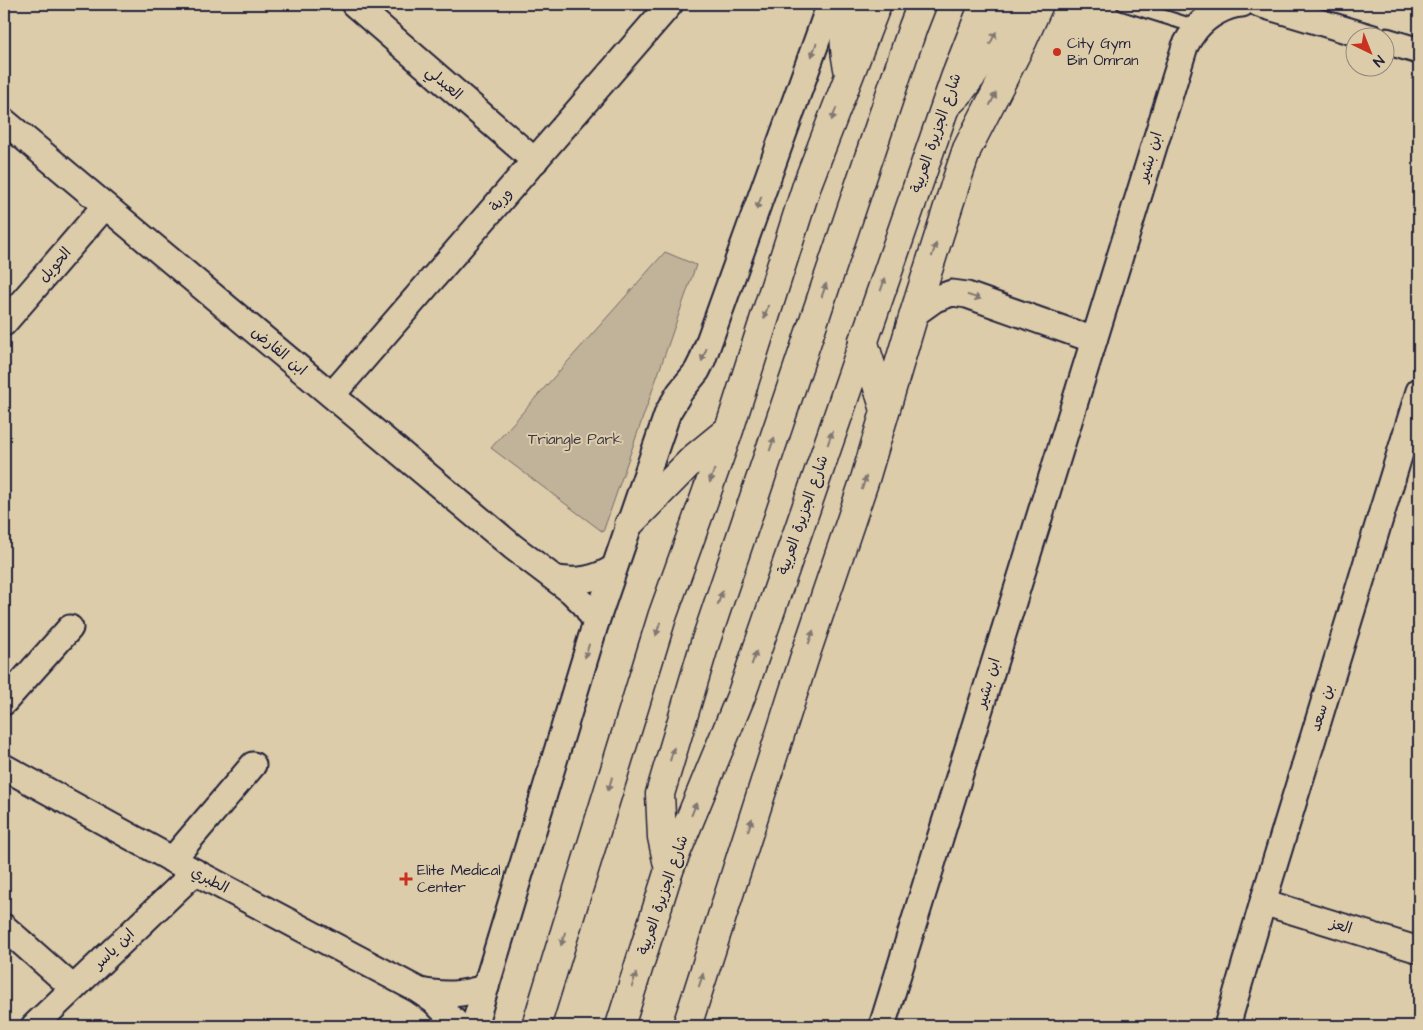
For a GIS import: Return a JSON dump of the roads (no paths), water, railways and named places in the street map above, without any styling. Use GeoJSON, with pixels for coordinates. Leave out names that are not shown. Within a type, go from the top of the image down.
{"type":"FeatureCollection","features":[{"type":"Feature","properties":{"kind":"main road"},"geometry":{"type":"LineString","coordinates":[[536,1026],[662,617],[728,430],[808,182],[877,4]]}},
{"type":"Feature","properties":{"kind":"main road"},"geometry":{"type":"LineString","coordinates":[[669,870],[662,837],[660,794],[705,643],[922,4]]}},
{"type":"Feature","properties":{"kind":"main road","name":"شارع الجزيرة العربية"},"geometry":{"type":"LineString","coordinates":[[620,1026],[669,870],[741,696],[863,340],[984,4]]}},
{"type":"Feature","properties":{"kind":"main road"},"geometry":{"type":"LineString","coordinates":[[946,106],[959,93],[978,68],[1010,4]]}},
{"type":"Feature","properties":{"kind":"main road"},"geometry":{"type":"LineString","coordinates":[[686,1026],[802,665],[865,479],[914,314],[967,149],[1022,42],[1039,4]]}},
{"type":"Feature","properties":{"kind":"main road"},"geometry":{"type":"LineString","coordinates":[[834,5],[846,25],[844,41],[850,73]]}},
{"type":"Feature","properties":{"kind":"main road"},"geometry":{"type":"LineString","coordinates":[[863,340],[885,410]]}},
{"type":"Feature","properties":{"kind":"main road"},"geometry":{"type":"LineString","coordinates":[[629,524],[694,458],[728,430]]}},
{"type":"Feature","properties":{"kind":"street","name":"العبدلي"},"geometry":{"type":"LineString","coordinates":[[354,4],[535,161]]}},
{"type":"Feature","properties":{"kind":"street","name":"وربة"},"geometry":{"type":"LineString","coordinates":[[332,395],[670,4]]}},
{"type":"Feature","properties":{"kind":"street","name":"ابن بشير"},"geometry":{"type":"LineString","coordinates":[[882,1026],[1185,46],[1197,27],[1215,13],[1234,5],[1242,4]]}},
{"type":"Feature","properties":{"kind":"street"},"geometry":{"type":"LineString","coordinates":[[1259,4],[1346,30]]}},
{"type":"Feature","properties":{"kind":"street"},"geometry":{"type":"LineString","coordinates":[[474,1026],[596,622],[668,412],[702,361],[834,5]]}},
{"type":"Feature","properties":{"kind":"street"},"geometry":{"type":"LineString","coordinates":[[1396,44],[1419,51]]}},
{"type":"Feature","properties":{"kind":"street","name":"ابن الفارض"},"geometry":{"type":"LineString","coordinates":[[4,121],[513,547],[571,591],[585,605],[596,622]]}},
{"type":"Feature","properties":{"kind":"street","name":"الحويل"},"geometry":{"type":"LineString","coordinates":[[4,323],[105,206]]}},
{"type":"Feature","properties":{"kind":"street"},"geometry":{"type":"LineString","coordinates":[[914,314],[935,299],[952,293],[967,295],[1094,340]]}},
{"type":"Feature","properties":{"kind":"street","name":"بن سعد"},"geometry":{"type":"LineString","coordinates":[[1227,1026],[1419,391]]}},
{"type":"Feature","properties":{"kind":"street"},"geometry":{"type":"LineString","coordinates":[[556,579],[586,580],[601,576],[614,568]]}},
{"type":"Feature","properties":{"kind":"street"},"geometry":{"type":"LineString","coordinates":[[4,702],[70,628]]}},
{"type":"Feature","properties":{"kind":"street"},"geometry":{"type":"LineString","coordinates":[[172,860],[253,765]]}},
{"type":"Feature","properties":{"kind":"street","name":"الطبري"},"geometry":{"type":"LineString","coordinates":[[4,767],[172,860],[418,990],[434,1001],[459,1026]]}},
{"type":"Feature","properties":{"kind":"street","name":"ابن ياسر"},"geometry":{"type":"LineString","coordinates":[[34,1026],[195,872]]}},
{"type":"Feature","properties":{"kind":"street","name":"العز"},"geometry":{"type":"LineString","coordinates":[[1263,902],[1419,950]]}},
{"type":"Feature","properties":{"kind":"street"},"geometry":{"type":"LineString","coordinates":[[4,927],[73,988]]}},
{"type":"Feature","properties":{"kind":"street","name":"الطبري"},"geometry":{"type":"LineString","coordinates":[[418,990],[435,994],[453,995],[486,987]]}},
{"type":"Feature","properties":{"kind":"lane"},"geometry":{"type":"LineString","coordinates":[[1123,4],[1197,27]]}},
{"type":"Feature","properties":{"kind":"place","name":"City Gym Bin Omran"},"geometry":{"type":"Point","coordinates":[1057,52]}},
{"type":"Feature","properties":{"kind":"place","name":"Elite Medical Center"},"geometry":{"type":"Point","coordinates":[406,879]}},
{"type":"Feature","properties":{"kind":"park label","name":"Triangle Park"},"geometry":{"type":"Point","coordinates":[575,439]}}]}
